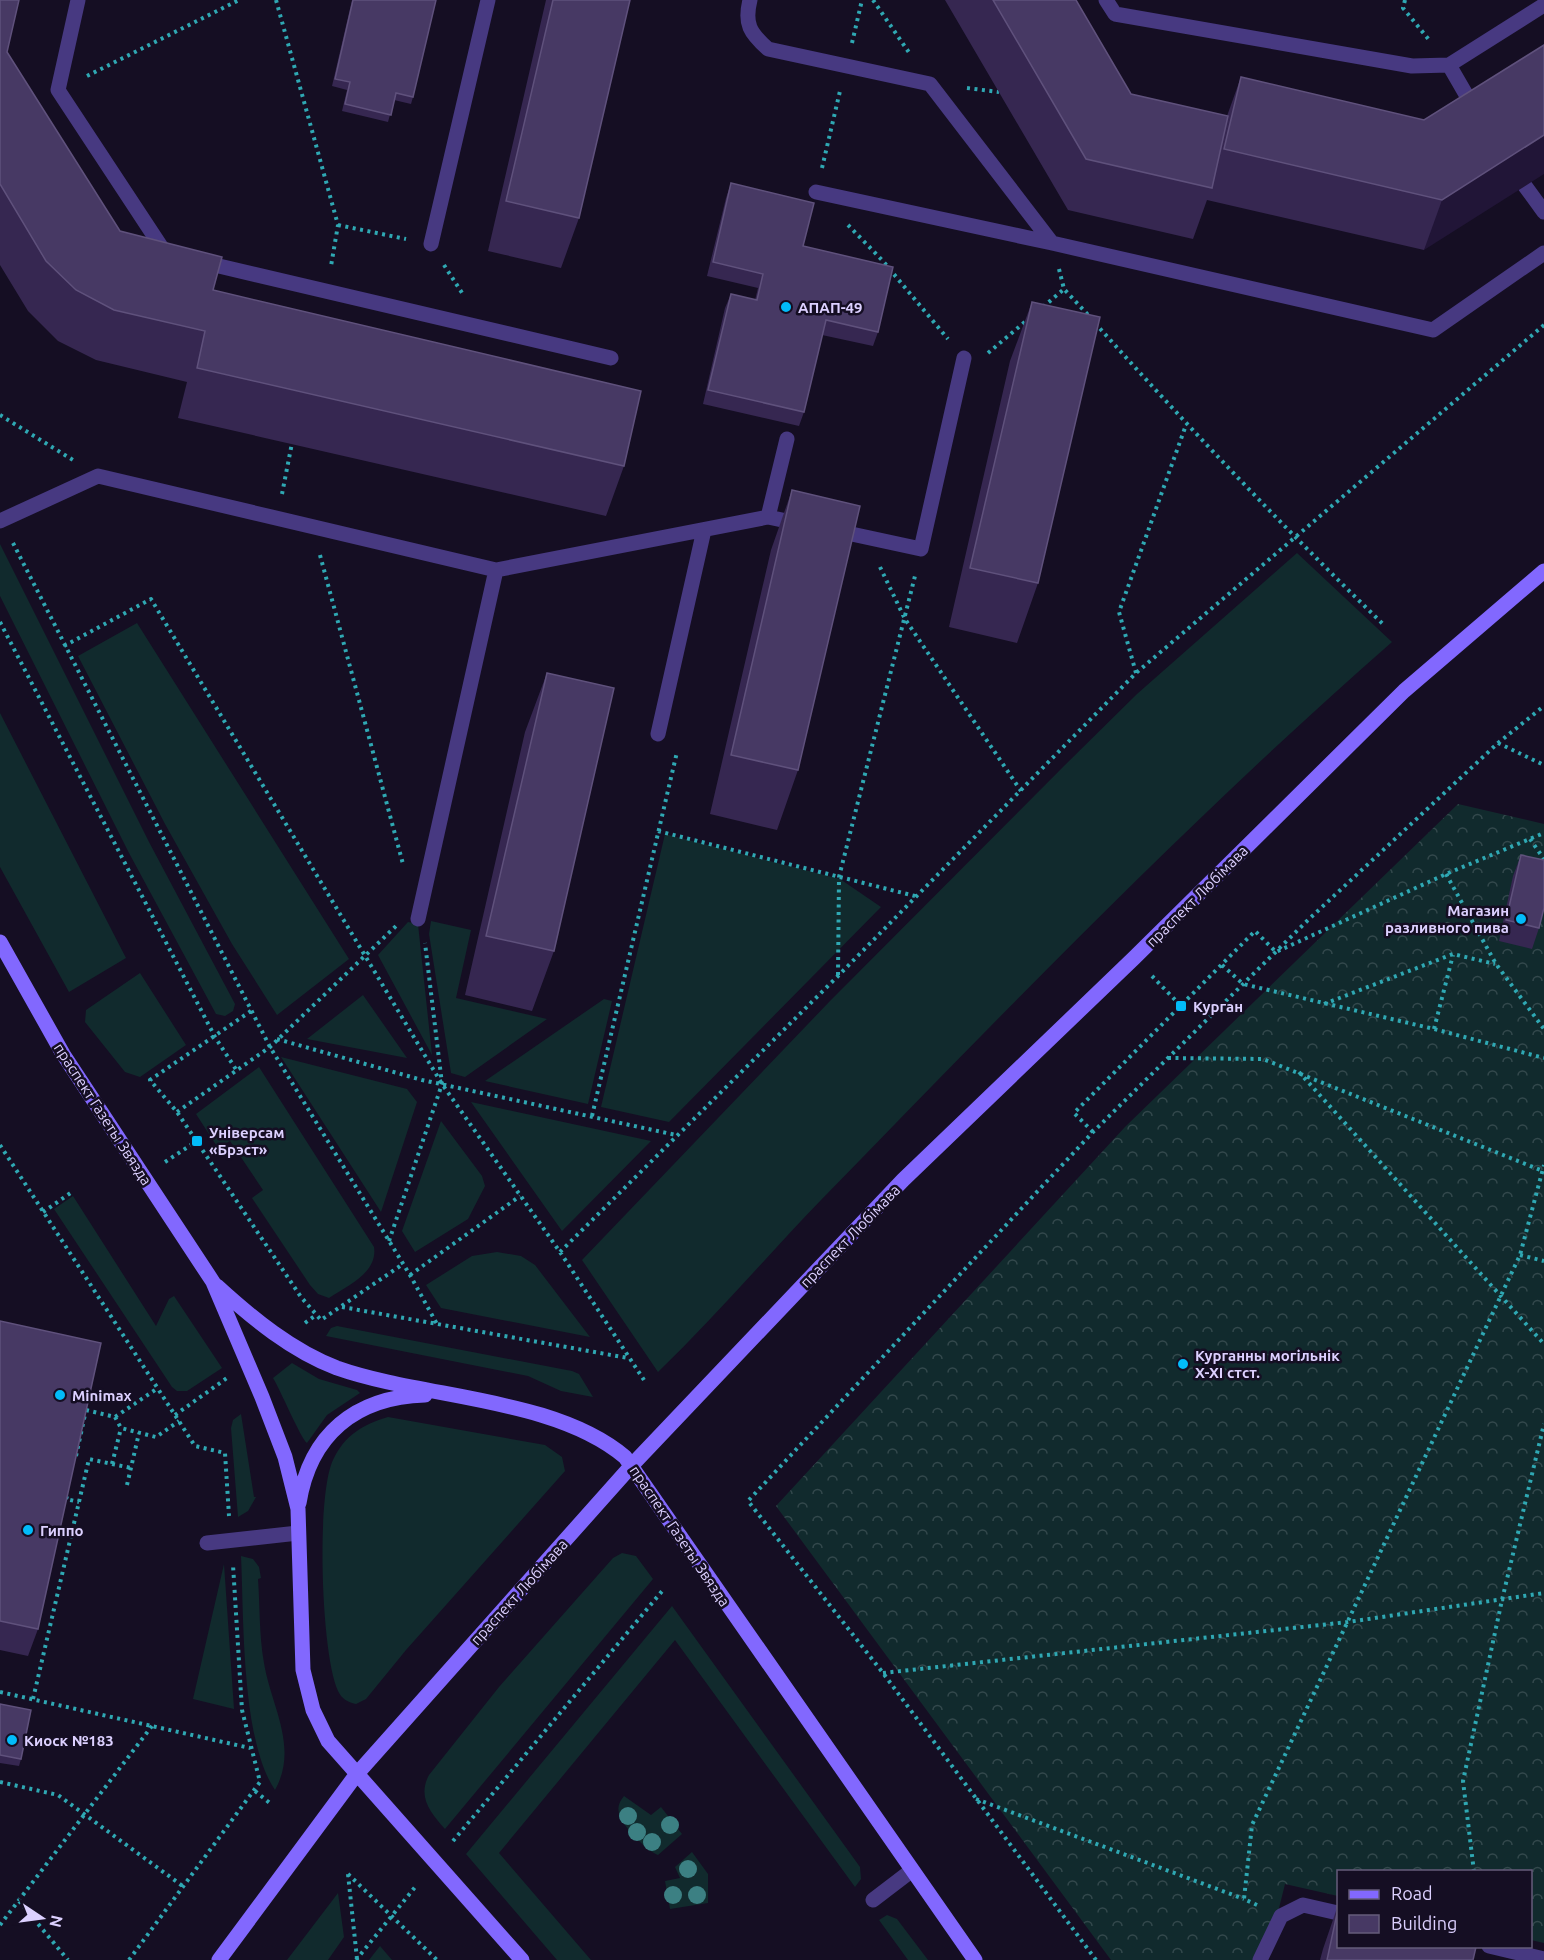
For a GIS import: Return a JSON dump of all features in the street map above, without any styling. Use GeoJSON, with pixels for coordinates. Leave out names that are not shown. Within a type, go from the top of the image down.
{"type":"FeatureCollection","features":[{"type":"Feature","properties":{"kind":"main road","name":"праспект Любімава"},"geometry":{"type":"LineString","coordinates":[[219,1960],[356,1774],[633,1464],[903,1180],[1134,958],[1404,691],[1544,571]]}},
{"type":"Feature","properties":{"kind":"main road","name":"праспект Газеты Звязда"},"geometry":{"type":"LineString","coordinates":[[0,942],[63,1054],[213,1282],[271,1419],[298,1509],[303,1670],[313,1710],[328,1741],[522,1960]]}},
{"type":"Feature","properties":{"kind":"main road","name":"праспект Газеты Звязда"},"geometry":{"type":"LineString","coordinates":[[213,1282],[282,1339],[322,1362],[360,1375],[539,1414],[600,1438],[633,1464],[911,1871],[975,1960]]}},
{"type":"Feature","properties":{"kind":"main road"},"geometry":{"type":"LineString","coordinates":[[298,1509],[301,1490],[312,1459],[336,1426],[356,1412],[388,1400],[412,1395],[446,1395]]}},
{"type":"Feature","properties":{"kind":"lane"},"geometry":{"type":"LineString","coordinates":[[78,0],[58,90],[166,254],[611,358]]}},
{"type":"Feature","properties":{"kind":"lane"},"geometry":{"type":"LineString","coordinates":[[430,244],[488,0]]}},
{"type":"Feature","properties":{"kind":"lane"},"geometry":{"type":"LineString","coordinates":[[750,0],[746,15],[753,36],[768,49],[930,84],[1052,243]]}},
{"type":"Feature","properties":{"kind":"lane"},"geometry":{"type":"LineString","coordinates":[[1106,0],[1115,14],[1412,66],[1449,65],[1544,5]]}},
{"type":"Feature","properties":{"kind":"lane"},"geometry":{"type":"LineString","coordinates":[[1449,65],[1482,123]]}},
{"type":"Feature","properties":{"kind":"lane"},"geometry":{"type":"LineString","coordinates":[[1525,186],[1544,212]]}},
{"type":"Feature","properties":{"kind":"lane"},"geometry":{"type":"LineString","coordinates":[[816,192],[1052,243],[1432,330],[1544,253]]}},
{"type":"Feature","properties":{"kind":"lane"},"geometry":{"type":"LineString","coordinates":[[1,521],[98,476],[496,570],[768,517],[921,549],[964,358]]}},
{"type":"Feature","properties":{"kind":"lane"},"geometry":{"type":"LineString","coordinates":[[768,517],[787,439]]}},
{"type":"Feature","properties":{"kind":"lane"},"geometry":{"type":"LineString","coordinates":[[658,734],[704,530]]}},
{"type":"Feature","properties":{"kind":"lane"},"geometry":{"type":"LineString","coordinates":[[418,919],[496,570]]}},
{"type":"Feature","properties":{"kind":"lane"},"geometry":{"type":"LineString","coordinates":[[207,1543],[298,1533]]}},
{"type":"Feature","properties":{"kind":"lane"},"geometry":{"type":"LineString","coordinates":[[873,1899],[911,1871]]}},
{"type":"Feature","properties":{"kind":"lane"},"geometry":{"type":"LineString","coordinates":[[1260,1960],[1281,1916],[1303,1905],[1337,1913]]}},
{"type":"Feature","properties":{"kind":"lane"},"geometry":{"type":"LineString","coordinates":[[1494,1948],[1544,1959]]}},
{"type":"Feature","properties":{"kind":"path"},"geometry":{"type":"LineString","coordinates":[[58,90],[239,0]]}},
{"type":"Feature","properties":{"kind":"path"},"geometry":{"type":"LineString","coordinates":[[276,0],[338,225]]}},
{"type":"Feature","properties":{"kind":"path"},"geometry":{"type":"LineString","coordinates":[[873,0],[930,84]]}},
{"type":"Feature","properties":{"kind":"path"},"geometry":{"type":"LineString","coordinates":[[1405,0],[1403,8],[1449,65]]}},
{"type":"Feature","properties":{"kind":"path"},"geometry":{"type":"LineString","coordinates":[[1052,243],[1065,289],[1186,425],[1294,538],[1384,625]]}},
{"type":"Feature","properties":{"kind":"path"},"geometry":{"type":"LineString","coordinates":[[1038,311],[1065,289]]}},
{"type":"Feature","properties":{"kind":"path"},"geometry":{"type":"LineString","coordinates":[[964,358],[978,361],[1030,318]]}},
{"type":"Feature","properties":{"kind":"path"},"geometry":{"type":"LineString","coordinates":[[560,1252],[838,976],[1136,673],[1544,325]]}},
{"type":"Feature","properties":{"kind":"path"},"geometry":{"type":"LineString","coordinates":[[0,415],[98,476]]}},
{"type":"Feature","properties":{"kind":"path"},"geometry":{"type":"LineString","coordinates":[[1136,673],[1119,612],[1186,425]]}},
{"type":"Feature","properties":{"kind":"path"},"geometry":{"type":"LineString","coordinates":[[278,519],[292,443]]}},
{"type":"Feature","properties":{"kind":"path"},"geometry":{"type":"LineString","coordinates":[[1,521],[270,1047],[410,1275],[438,1326]]}},
{"type":"Feature","properties":{"kind":"path"},"geometry":{"type":"LineString","coordinates":[[312,527],[405,873]]}},
{"type":"Feature","properties":{"kind":"path"},"geometry":{"type":"LineString","coordinates":[[865,537],[905,619],[1021,791]]}},
{"type":"Feature","properties":{"kind":"path"},"geometry":{"type":"LineString","coordinates":[[838,976],[839,877],[921,549]]}},
{"type":"Feature","properties":{"kind":"path"},"geometry":{"type":"LineString","coordinates":[[64,646],[151,599],[442,1084],[560,1252],[644,1380]]}},
{"type":"Feature","properties":{"kind":"path"},"geometry":{"type":"LineString","coordinates":[[0,622],[214,1037],[237,1071]]}},
{"type":"Feature","properties":{"kind":"path"},"geometry":{"type":"LineString","coordinates":[[1096,1960],[883,1673],[748,1501],[1093,1132],[1276,952],[1498,743],[1544,706]]}},
{"type":"Feature","properties":{"kind":"path"},"geometry":{"type":"LineString","coordinates":[[592,1116],[679,745],[656,739],[658,734]]}},
{"type":"Feature","properties":{"kind":"path"},"geometry":{"type":"LineString","coordinates":[[1498,743],[1544,765]]}},
{"type":"Feature","properties":{"kind":"path"},"geometry":{"type":"LineString","coordinates":[[658,831],[915,896]]}},
{"type":"Feature","properties":{"kind":"path"},"geometry":{"type":"LineString","coordinates":[[1276,952],[1446,874],[1544,833]]}},
{"type":"Feature","properties":{"kind":"path"},"geometry":{"type":"LineString","coordinates":[[1530,839],[1544,859]]}},
{"type":"Feature","properties":{"kind":"path"},"geometry":{"type":"LineString","coordinates":[[1446,874],[1496,964],[1544,1029]]}},
{"type":"Feature","properties":{"kind":"path"},"geometry":{"type":"LineString","coordinates":[[177,1112],[270,1047],[366,958],[405,916],[422,920],[442,1084],[388,1242]]}},
{"type":"Feature","properties":{"kind":"path"},"geometry":{"type":"LineString","coordinates":[[1093,1132],[1074,1113],[1255,931],[1276,952]]}},
{"type":"Feature","properties":{"kind":"path"},"geometry":{"type":"LineString","coordinates":[[1324,1004],[1453,954],[1496,964]]}},
{"type":"Feature","properties":{"kind":"path"},"geometry":{"type":"LineString","coordinates":[[1434,1029],[1453,954]]}},
{"type":"Feature","properties":{"kind":"path"},"geometry":{"type":"LineString","coordinates":[[1134,958],[1181,1006]]}},
{"type":"Feature","properties":{"kind":"path"},"geometry":{"type":"LineString","coordinates":[[1222,965],[1243,984],[1434,1029],[1544,1058]]}},
{"type":"Feature","properties":{"kind":"path"},"geometry":{"type":"LineString","coordinates":[[251,1011],[150,1080],[177,1112],[301,1297],[321,1320],[403,1264]]}},
{"type":"Feature","properties":{"kind":"path"},"geometry":{"type":"LineString","coordinates":[[277,1039],[442,1084],[677,1135]]}},
{"type":"Feature","properties":{"kind":"path"},"geometry":{"type":"LineString","coordinates":[[1168,1058],[1263,1059],[1298,1071],[1543,1171]]}},
{"type":"Feature","properties":{"kind":"path"},"geometry":{"type":"LineString","coordinates":[[1298,1071],[1500,1298],[1544,1344]]}},
{"type":"Feature","properties":{"kind":"path"},"geometry":{"type":"LineString","coordinates":[[143,1176],[196,1141]]}},
{"type":"Feature","properties":{"kind":"path"},"geometry":{"type":"LineString","coordinates":[[0,1145],[195,1446],[225,1453],[242,1710],[260,1782],[129,1960]]}},
{"type":"Feature","properties":{"kind":"path"},"geometry":{"type":"LineString","coordinates":[[1244,1899],[1252,1825],[1520,1255],[1544,1165]]}},
{"type":"Feature","properties":{"kind":"path"},"geometry":{"type":"LineString","coordinates":[[43,1212],[72,1192]]}},
{"type":"Feature","properties":{"kind":"path"},"geometry":{"type":"LineString","coordinates":[[410,1275],[520,1196]]}},
{"type":"Feature","properties":{"kind":"path"},"geometry":{"type":"LineString","coordinates":[[1520,1255],[1544,1261]]}},
{"type":"Feature","properties":{"kind":"path"},"geometry":{"type":"LineString","coordinates":[[341,1307],[628,1358]]}},
{"type":"Feature","properties":{"kind":"path"},"geometry":{"type":"LineString","coordinates":[[305,1323],[316,1315]]}},
{"type":"Feature","properties":{"kind":"path"},"geometry":{"type":"LineString","coordinates":[[175,1415],[230,1376]]}},
{"type":"Feature","properties":{"kind":"path"},"geometry":{"type":"LineString","coordinates":[[115,1417],[158,1388]]}},
{"type":"Feature","properties":{"kind":"path"},"geometry":{"type":"LineString","coordinates":[[74,1466],[84,1409],[115,1417],[121,1428],[112,1464]]}},
{"type":"Feature","properties":{"kind":"path"},"geometry":{"type":"LineString","coordinates":[[121,1428],[156,1437],[179,1421]]}},
{"type":"Feature","properties":{"kind":"path"},"geometry":{"type":"LineString","coordinates":[[1474,1870],[1463,1781],[1502,1600],[1544,1424]]}},
{"type":"Feature","properties":{"kind":"path"},"geometry":{"type":"LineString","coordinates":[[127,1485],[139,1433]]}},
{"type":"Feature","properties":{"kind":"path"},"geometry":{"type":"LineString","coordinates":[[33,1699],[89,1459],[131,1468]]}},
{"type":"Feature","properties":{"kind":"path"},"geometry":{"type":"LineString","coordinates":[[68,1488],[66,1499],[79,1502]]}},
{"type":"Feature","properties":{"kind":"path"},"geometry":{"type":"LineString","coordinates":[[453,1841],[663,1590]]}},
{"type":"Feature","properties":{"kind":"path"},"geometry":{"type":"LineString","coordinates":[[883,1673],[1347,1622],[1544,1593]]}},
{"type":"Feature","properties":{"kind":"path"},"geometry":{"type":"LineString","coordinates":[[0,1692],[250,1748]]}},
{"type":"Feature","properties":{"kind":"path"},"geometry":{"type":"LineString","coordinates":[[0,1926],[152,1726]]}},
{"type":"Feature","properties":{"kind":"path"},"geometry":{"type":"LineString","coordinates":[[0,1782],[58,1795],[184,1887]]}},
{"type":"Feature","properties":{"kind":"path"},"geometry":{"type":"LineString","coordinates":[[255,1791],[271,1804]]}},
{"type":"Feature","properties":{"kind":"path"},"geometry":{"type":"LineString","coordinates":[[975,1798],[1244,1899],[1281,1916]]}},
{"type":"Feature","properties":{"kind":"path"},"geometry":{"type":"LineString","coordinates":[[357,1960],[348,1874],[394,1915],[437,1960]]}},
{"type":"Feature","properties":{"kind":"path"},"geometry":{"type":"LineString","coordinates":[[357,1960],[416,1886]]}},
{"type":"Feature","properties":{"kind":"path"},"geometry":{"type":"LineString","coordinates":[[19,1901],[68,1960]]}},
{"type":"Feature","properties":{"kind":"green space"},"geometry":{"type":"Polygon","coordinates":[[[0,544],[149,842],[235,1004],[233,1011],[225,1016],[216,1014],[129,853],[0,596],[0,544]]]}},
{"type":"Feature","properties":{"kind":"green space"},"geometry":{"type":"Polygon","coordinates":[[[1297,553],[1392,642],[1245,776],[1102,914],[822,1199],[658,1372],[582,1260],[830,1001],[1064,766],[1137,694],[1297,553]]]}},
{"type":"Feature","properties":{"kind":"green space"},"geometry":{"type":"Polygon","coordinates":[[[137,623],[349,959],[277,1015],[232,944],[165,824],[78,656],[137,623]]]}},
{"type":"Feature","properties":{"kind":"green space"},"geometry":{"type":"Polygon","coordinates":[[[0,713],[126,958],[69,992],[0,867],[0,713]]]}},
{"type":"Feature","properties":{"kind":"green space"},"geometry":{"type":"Polygon","coordinates":[[[1458,804],[1544,824],[1544,1943],[1532,1940],[1532,1870],[1337,1870],[1337,1896],[1285,1884],[1266,1960],[1111,1960],[776,1506],[1125,1127],[1458,804]]]}},
{"type":"Feature","properties":{"kind":"green space"},"geometry":{"type":"Polygon","coordinates":[[[665,834],[840,879],[881,907],[669,1122],[601,1107],[665,834]]]}},
{"type":"Feature","properties":{"kind":"green space"},"geometry":{"type":"Polygon","coordinates":[[[431,921],[471,930],[456,998],[547,1019],[465,1077],[451,1073],[429,934],[431,921]]]}},
{"type":"Feature","properties":{"kind":"green space"},"geometry":{"type":"Polygon","coordinates":[[[408,922],[418,924],[432,1055],[378,955],[408,922]]]}},
{"type":"Feature","properties":{"kind":"green space"},"geometry":{"type":"Polygon","coordinates":[[[140,973],[186,1045],[140,1077],[125,1072],[85,1022],[86,1010],[140,973]]]}},
{"type":"Feature","properties":{"kind":"green space"},"geometry":{"type":"Polygon","coordinates":[[[363,995],[407,1058],[307,1039],[363,995]]]}},
{"type":"Feature","properties":{"kind":"green space"},"geometry":{"type":"Polygon","coordinates":[[[604,999],[612,1001],[588,1104],[485,1081],[604,999]]]}},
{"type":"Feature","properties":{"kind":"green space"},"geometry":{"type":"Polygon","coordinates":[[[281,1057],[407,1089],[417,1102],[381,1212],[281,1057]]]}},
{"type":"Feature","properties":{"kind":"green space"},"geometry":{"type":"Polygon","coordinates":[[[259,1067],[374,1247],[371,1264],[360,1278],[329,1298],[318,1294],[310,1285],[252,1198],[263,1190],[230,1141],[218,1148],[196,1114],[259,1067]]]}},
{"type":"Feature","properties":{"kind":"green space"},"geometry":{"type":"Polygon","coordinates":[[[471,1102],[651,1141],[562,1231],[471,1102]]]}},
{"type":"Feature","properties":{"kind":"green space"},"geometry":{"type":"Polygon","coordinates":[[[441,1121],[482,1176],[485,1186],[468,1219],[415,1252],[402,1231],[441,1121]]]}},
{"type":"Feature","properties":{"kind":"green space"},"geometry":{"type":"Polygon","coordinates":[[[73,1196],[156,1326],[169,1299],[174,1296],[222,1368],[187,1391],[177,1391],[172,1387],[54,1209],[73,1196]]]}},
{"type":"Feature","properties":{"kind":"green space"},"geometry":{"type":"Polygon","coordinates":[[[497,1252],[521,1256],[535,1265],[590,1337],[441,1308],[426,1285],[472,1256],[497,1252]]]}},
{"type":"Feature","properties":{"kind":"green space"},"geometry":{"type":"Polygon","coordinates":[[[337,1326],[572,1371],[579,1374],[593,1397],[561,1391],[528,1376],[326,1336],[331,1328],[337,1326]]]}},
{"type":"Feature","properties":{"kind":"green space"},"geometry":{"type":"Polygon","coordinates":[[[292,1363],[319,1379],[357,1390],[360,1393],[327,1415],[307,1443],[273,1378],[292,1363]]]}},
{"type":"Feature","properties":{"kind":"green space"},"geometry":{"type":"Polygon","coordinates":[[[241,1414],[254,1497],[256,1497],[248,1511],[238,1517],[231,1428],[233,1420],[241,1414]]]}},
{"type":"Feature","properties":{"kind":"green space"},"geometry":{"type":"Polygon","coordinates":[[[388,1417],[545,1445],[562,1457],[565,1471],[406,1650],[366,1699],[356,1704],[341,1696],[332,1672],[324,1611],[324,1506],[333,1460],[343,1444],[355,1432],[388,1417]]]}},
{"type":"Feature","properties":{"kind":"green space"},"geometry":{"type":"Polygon","coordinates":[[[622,1553],[636,1556],[653,1579],[445,1829],[431,1811],[425,1798],[424,1790],[429,1775],[499,1687],[613,1558],[622,1553]]]}},
{"type":"Feature","properties":{"kind":"green space"},"geometry":{"type":"Polygon","coordinates":[[[241,1556],[253,1559],[259,1567],[261,1578],[258,1579],[262,1652],[284,1742],[282,1774],[275,1790],[264,1768],[250,1710],[244,1644],[241,1556]]]}},
{"type":"Feature","properties":{"kind":"green space"},"geometry":{"type":"Polygon","coordinates":[[[224,1564],[234,1709],[193,1699],[224,1564]]]}},
{"type":"Feature","properties":{"kind":"green space"},"geometry":{"type":"Polygon","coordinates":[[[672,1606],[860,1867],[861,1879],[855,1887],[675,1640],[499,1853],[591,1960],[557,1960],[466,1854],[672,1606]]]}},
{"type":"Feature","properties":{"kind":"green space"},"geometry":{"type":"Polygon","coordinates":[[[624,1796],[651,1815],[661,1807],[682,1834],[658,1855],[653,1853],[624,1824],[618,1810],[624,1796]]]}},
{"type":"Feature","properties":{"kind":"green space"},"geometry":{"type":"Polygon","coordinates":[[[692,1852],[708,1874],[708,1903],[670,1909],[665,1881],[680,1878],[675,1867],[692,1852]]]}},
{"type":"Feature","properties":{"kind":"green space"},"geometry":{"type":"Polygon","coordinates":[[[338,1893],[344,1937],[328,1960],[287,1960],[338,1893]]]}},
{"type":"Feature","properties":{"kind":"green space"},"geometry":{"type":"Polygon","coordinates":[[[887,1915],[897,1919],[928,1960],[908,1960],[879,1920],[887,1915]]]}},
{"type":"Feature","properties":{"kind":"green space"},"geometry":{"type":"Polygon","coordinates":[[[380,1946],[392,1960],[369,1960],[380,1946]]]}},
{"type":"Feature","properties":{"kind":"building"},"geometry":{"type":"Polygon","coordinates":[[[0,0],[19,0],[7,52],[120,231],[222,257],[213,290],[641,391],[624,466],[197,368],[205,331],[114,310],[76,290],[46,261],[0,184],[0,0]]]}},
{"type":"Feature","properties":{"kind":"building"},"geometry":{"type":"Polygon","coordinates":[[[353,0],[436,0],[413,97],[396,93],[391,115],[345,104],[350,82],[335,79],[353,0]]]}},
{"type":"Feature","properties":{"kind":"building"},"geometry":{"type":"Polygon","coordinates":[[[553,0],[630,0],[579,218],[506,201],[553,0]]]}},
{"type":"Feature","properties":{"kind":"building"},"geometry":{"type":"Polygon","coordinates":[[[993,0],[1076,0],[1131,94],[1228,116],[1212,188],[1086,159],[993,0]]]}},
{"type":"Feature","properties":{"kind":"building"},"geometry":{"type":"Polygon","coordinates":[[[1544,45],[1544,135],[1442,200],[1224,149],[1241,77],[1424,120],[1544,45]]]}},
{"type":"Feature","properties":{"kind":"building"},"geometry":{"type":"Polygon","coordinates":[[[731,183],[814,203],[803,246],[893,267],[878,332],[826,320],[804,412],[708,390],[731,294],[757,300],[763,274],[713,262],[731,183]]]}},
{"type":"Feature","properties":{"kind":"building"},"geometry":{"type":"Polygon","coordinates":[[[1032,302],[1100,317],[1038,583],[970,568],[1032,302]]]}},
{"type":"Feature","properties":{"kind":"building"},"geometry":{"type":"Polygon","coordinates":[[[792,490],[860,506],[798,770],[731,755],[792,490]]]}},
{"type":"Feature","properties":{"kind":"building"},"geometry":{"type":"Polygon","coordinates":[[[547,673],[614,688],[554,951],[486,936],[547,673]]]}},
{"type":"Feature","properties":{"kind":"building","name":"Магазин разливного пива"},"geometry":{"type":"Polygon","coordinates":[[[1521,855],[1544,860],[1544,908],[1539,928],[1506,920],[1521,855]]]}},
{"type":"Feature","properties":{"kind":"building","name":"Гиппо"},"geometry":{"type":"Polygon","coordinates":[[[0,1321],[101,1343],[38,1629],[0,1621],[0,1321]]]}},
{"type":"Feature","properties":{"kind":"building","name":"Киоск №183"},"geometry":{"type":"Polygon","coordinates":[[[0,1704],[31,1710],[21,1759],[0,1755],[0,1704]]]}},
{"type":"Feature","properties":{"kind":"building"},"geometry":{"type":"Polygon","coordinates":[[[1337,1914],[1337,1948],[1476,1948],[1473,1960],[1327,1960],[1337,1914]]]}},
{"type":"Feature","properties":{"kind":"place","name":"АПАП-49"},"geometry":{"type":"Point","coordinates":[786,307]}},
{"type":"Feature","properties":{"kind":"place","name":"Магазин разливного пива"},"geometry":{"type":"Point","coordinates":[1521,919]}},
{"type":"Feature","properties":{"kind":"place","name":"Курган"},"geometry":{"type":"Point","coordinates":[1181,1006]}},
{"type":"Feature","properties":{"kind":"place","name":"Універсам «Брэст»"},"geometry":{"type":"Point","coordinates":[197,1141]}},
{"type":"Feature","properties":{"kind":"place","name":"Курганны могільнік Х-ХI стст."},"geometry":{"type":"Point","coordinates":[1183,1364]}},
{"type":"Feature","properties":{"kind":"place","name":"Minimax"},"geometry":{"type":"Point","coordinates":[60,1395]}},
{"type":"Feature","properties":{"kind":"place","name":"Гиппо"},"geometry":{"type":"Point","coordinates":[28,1530]}},
{"type":"Feature","properties":{"kind":"place","name":"Киоск №183"},"geometry":{"type":"Point","coordinates":[12,1740]}}]}
